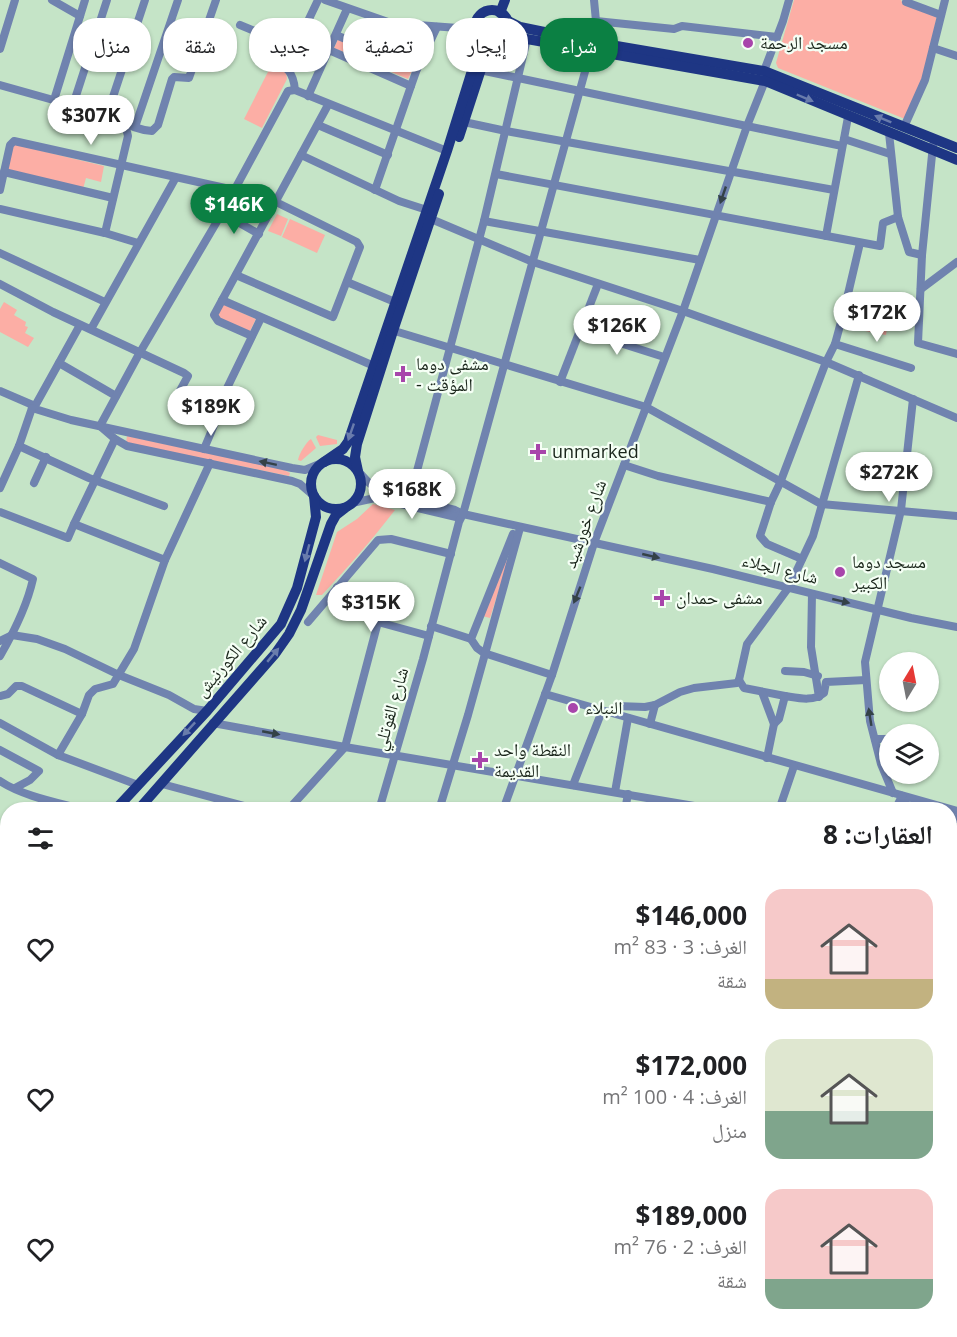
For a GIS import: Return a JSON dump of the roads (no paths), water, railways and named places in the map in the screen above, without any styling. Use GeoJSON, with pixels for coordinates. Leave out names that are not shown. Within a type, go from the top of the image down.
{"type":"FeatureCollection","features":[{"type":"Feature","properties":{"kind":"main road"},"geometry":{"type":"LineString","coordinates":[[479,18],[497,11],[505,0]]}},
{"type":"Feature","properties":{"kind":"main road"},"geometry":{"type":"LineString","coordinates":[[497,11],[520,27],[540,32]]}},
{"type":"Feature","properties":{"kind":"main road"},"geometry":{"type":"LineString","coordinates":[[618,51],[764,76],[904,128],[957,160]]}},
{"type":"Feature","properties":{"kind":"main road"},"geometry":{"type":"LineString","coordinates":[[472,72],[430,211],[369,396],[355,457],[361,478],[360,492],[349,506],[331,508],[314,496],[312,481],[314,473],[324,462],[344,449],[369,396],[374,366],[390,330],[395,302],[430,211],[464,122],[479,72]]}},
{"type":"Feature","properties":{"kind":"main road"},"geometry":{"type":"LineString","coordinates":[[764,76],[848,117],[889,133],[933,145],[957,148]]}},
{"type":"Feature","properties":{"kind":"main road"},"geometry":{"type":"LineString","coordinates":[[324,462],[339,459],[346,461],[358,471]]}},
{"type":"Feature","properties":{"kind":"main road","name":"شارع الكورنيش"},"geometry":{"type":"LineString","coordinates":[[122,802],[207,711],[281,624],[297,588],[316,517],[314,496]]}},
{"type":"Feature","properties":{"kind":"main road","name":"شارع الكورنيش"},"geometry":{"type":"LineString","coordinates":[[145,802],[275,654],[289,634],[301,610],[331,524],[336,515],[349,506]]}},
{"type":"Feature","properties":{"kind":"main road"},"geometry":{"type":"LineString","coordinates":[[162,758],[175,769]]}},
{"type":"Feature","properties":{"kind":"street"},"geometry":{"type":"LineString","coordinates":[[0,49],[15,0]]}},
{"type":"Feature","properties":{"kind":"street"},"geometry":{"type":"LineString","coordinates":[[52,0],[80,16]]}},
{"type":"Feature","properties":{"kind":"street"},"geometry":{"type":"LineString","coordinates":[[54,100],[86,0]]}},
{"type":"Feature","properties":{"kind":"street"},"geometry":{"type":"LineString","coordinates":[[74,105],[107,0]]}},
{"type":"Feature","properties":{"kind":"street"},"geometry":{"type":"LineString","coordinates":[[107,115],[145,0]]}},
{"type":"Feature","properties":{"kind":"street"},"geometry":{"type":"LineString","coordinates":[[135,127],[178,0]]}},
{"type":"Feature","properties":{"kind":"street"},"geometry":{"type":"LineString","coordinates":[[0,85],[74,105],[107,115],[146,131],[152,131],[156,129],[172,79],[174,77],[189,78],[216,0]]}},
{"type":"Feature","properties":{"kind":"street"},"geometry":{"type":"LineString","coordinates":[[309,18],[318,0]]}},
{"type":"Feature","properties":{"kind":"street"},"geometry":{"type":"LineString","coordinates":[[325,0],[372,18]]}},
{"type":"Feature","properties":{"kind":"street","name":"شارع القوتلي"},"geometry":{"type":"LineString","coordinates":[[594,0],[596,18]]}},
{"type":"Feature","properties":{"kind":"street","name":"شارع خورشيد"},"geometry":{"type":"LineString","coordinates":[[506,802],[552,675],[594,543],[716,216],[788,0]]}},
{"type":"Feature","properties":{"kind":"street"},"geometry":{"type":"LineString","coordinates":[[904,128],[925,80],[945,0]]}},
{"type":"Feature","properties":{"kind":"street"},"geometry":{"type":"LineString","coordinates":[[906,2],[941,15]]}},
{"type":"Feature","properties":{"kind":"street"},"geometry":{"type":"LineString","coordinates":[[331,46],[347,9]]}},
{"type":"Feature","properties":{"kind":"street"},"geometry":{"type":"LineString","coordinates":[[618,23],[674,29],[682,26],[777,38]]}},
{"type":"Feature","properties":{"kind":"street"},"geometry":{"type":"LineString","coordinates":[[240,25],[249,29]]}},
{"type":"Feature","properties":{"kind":"street"},"geometry":{"type":"LineString","coordinates":[[434,27],[446,28]]}},
{"type":"Feature","properties":{"kind":"street"},"geometry":{"type":"LineString","coordinates":[[434,33],[437,27]]}},
{"type":"Feature","properties":{"kind":"street"},"geometry":{"type":"LineString","coordinates":[[336,35],[343,38]]}},
{"type":"Feature","properties":{"kind":"street"},"geometry":{"type":"LineString","coordinates":[[933,48],[957,56]]}},
{"type":"Feature","properties":{"kind":"street"},"geometry":{"type":"LineString","coordinates":[[331,51],[411,86]]}},
{"type":"Feature","properties":{"kind":"street"},"geometry":{"type":"LineString","coordinates":[[291,72],[294,76],[295,90]]}},
{"type":"Feature","properties":{"kind":"street"},"geometry":{"type":"LineString","coordinates":[[308,96],[319,72]]}},
{"type":"Feature","properties":{"kind":"street"},"geometry":{"type":"LineString","coordinates":[[375,190],[416,72]]}},
{"type":"Feature","properties":{"kind":"street"},"geometry":{"type":"LineString","coordinates":[[490,72],[747,126],[843,142],[890,154]]}},
{"type":"Feature","properties":{"kind":"street"},"geometry":{"type":"LineString","coordinates":[[410,497],[484,221],[519,72]]}},
{"type":"Feature","properties":{"kind":"street","name":"شارع القوتلي"},"geometry":{"type":"LineString","coordinates":[[381,802],[503,364],[520,312],[585,72]]}},
{"type":"Feature","properties":{"kind":"street"},"geometry":{"type":"LineString","coordinates":[[100,426],[139,354],[222,213],[288,91],[295,90],[447,151]]}},
{"type":"Feature","properties":{"kind":"street"},"geometry":{"type":"LineString","coordinates":[[252,336],[218,321],[213,315],[328,105]]}},
{"type":"Feature","properties":{"kind":"street"},"geometry":{"type":"LineString","coordinates":[[826,236],[848,117]]}},
{"type":"Feature","properties":{"kind":"street"},"geometry":{"type":"LineString","coordinates":[[464,122],[834,190]]}},
{"type":"Feature","properties":{"kind":"street"},"geometry":{"type":"LineString","coordinates":[[105,233],[128,136],[125,124]]}},
{"type":"Feature","properties":{"kind":"street"},"geometry":{"type":"LineString","coordinates":[[318,125],[388,155]]}},
{"type":"Feature","properties":{"kind":"street"},"geometry":{"type":"LineString","coordinates":[[889,133],[898,217],[909,252],[922,255]]}},
{"type":"Feature","properties":{"kind":"street"},"geometry":{"type":"LineString","coordinates":[[0,190],[10,145],[15,141],[234,190]]}},
{"type":"Feature","properties":{"kind":"street"},"geometry":{"type":"LineString","coordinates":[[933,145],[922,255],[918,343],[957,354]]}},
{"type":"Feature","properties":{"kind":"street"},"geometry":{"type":"LineString","coordinates":[[301,155],[375,190],[430,211],[478,240],[533,262],[826,362],[957,418]]}},
{"type":"Feature","properties":{"kind":"street"},"geometry":{"type":"LineString","coordinates":[[4,172],[113,198]]}},
{"type":"Feature","properties":{"kind":"street"},"geometry":{"type":"LineString","coordinates":[[496,174],[880,246],[883,223],[898,217]]}},
{"type":"Feature","properties":{"kind":"street"},"geometry":{"type":"LineString","coordinates":[[91,329],[175,178]]}},
{"type":"Feature","properties":{"kind":"street"},"geometry":{"type":"LineString","coordinates":[[236,275],[333,317],[360,247],[357,242],[276,202]]}},
{"type":"Feature","properties":{"kind":"street"},"geometry":{"type":"LineString","coordinates":[[0,209],[105,233],[138,243]]}},
{"type":"Feature","properties":{"kind":"street"},"geometry":{"type":"LineString","coordinates":[[222,213],[259,234]]}},
{"type":"Feature","properties":{"kind":"street"},"geometry":{"type":"LineString","coordinates":[[484,221],[700,260]]}},
{"type":"Feature","properties":{"kind":"street"},"geometry":{"type":"LineString","coordinates":[[802,559],[767,544],[760,536],[771,502],[835,344],[860,243]]}},
{"type":"Feature","properties":{"kind":"street"},"geometry":{"type":"LineString","coordinates":[[0,253],[105,302]]}},
{"type":"Feature","properties":{"kind":"street"},"geometry":{"type":"LineString","coordinates":[[921,290],[957,262]]}},
{"type":"Feature","properties":{"kind":"street"},"geometry":{"type":"LineString","coordinates":[[347,282],[395,302]]}},
{"type":"Feature","properties":{"kind":"street"},"geometry":{"type":"LineString","coordinates":[[0,284],[188,376],[176,398],[217,418],[204,449]]}},
{"type":"Feature","properties":{"kind":"street"},"geometry":{"type":"LineString","coordinates":[[560,382],[598,284]]}},
{"type":"Feature","properties":{"kind":"street"},"geometry":{"type":"LineString","coordinates":[[222,300],[374,366]]}},
{"type":"Feature","properties":{"kind":"street"},"geometry":{"type":"LineString","coordinates":[[213,417],[261,318]]}},
{"type":"Feature","properties":{"kind":"street"},"geometry":{"type":"LineString","coordinates":[[0,488],[3,476],[19,446],[34,407],[80,325]]}},
{"type":"Feature","properties":{"kind":"street"},"geometry":{"type":"LineString","coordinates":[[390,330],[646,407],[821,504],[957,516]]}},
{"type":"Feature","properties":{"kind":"street"},"geometry":{"type":"LineString","coordinates":[[579,330],[663,357]]}},
{"type":"Feature","properties":{"kind":"street"},"geometry":{"type":"LineString","coordinates":[[835,344],[910,368]]}},
{"type":"Feature","properties":{"kind":"street"},"geometry":{"type":"LineString","coordinates":[[58,363],[116,396]]}},
{"type":"Feature","properties":{"kind":"street"},"geometry":{"type":"LineString","coordinates":[[573,785],[605,712],[617,706],[655,705],[684,690],[737,683],[747,644],[789,587],[813,536],[859,375]]}},
{"type":"Feature","properties":{"kind":"street"},"geometry":{"type":"LineString","coordinates":[[0,391],[34,407],[71,420],[305,470],[324,462]]}},
{"type":"Feature","properties":{"kind":"street"},"geometry":{"type":"LineString","coordinates":[[900,802],[881,764],[870,721],[865,662],[901,510],[914,399]]}},
{"type":"Feature","properties":{"kind":"street"},"geometry":{"type":"LineString","coordinates":[[100,426],[115,440],[127,446],[292,481],[300,484],[314,496]]}},
{"type":"Feature","properties":{"kind":"street"},"geometry":{"type":"LineString","coordinates":[[0,512],[68,538],[115,440]]}},
{"type":"Feature","properties":{"kind":"street"},"geometry":{"type":"LineString","coordinates":[[19,446],[89,478],[95,478],[164,506]]}},
{"type":"Feature","properties":{"kind":"street"},"geometry":{"type":"LineString","coordinates":[[34,483],[46,457]]}},
{"type":"Feature","properties":{"kind":"street"},"geometry":{"type":"LineString","coordinates":[[58,755],[82,714],[89,695],[95,689],[111,686],[137,641],[165,560],[210,464]]}},
{"type":"Feature","properties":{"kind":"street"},"geometry":{"type":"LineString","coordinates":[[624,465],[658,476],[771,502]]}},
{"type":"Feature","properties":{"kind":"street"},"geometry":{"type":"LineString","coordinates":[[358,471],[375,488],[456,510],[463,514]]}},
{"type":"Feature","properties":{"kind":"street"},"geometry":{"type":"LineString","coordinates":[[349,506],[375,498],[456,517],[463,514]]}},
{"type":"Feature","properties":{"kind":"street","name":"شارع الجلاء"},"geometry":{"type":"LineString","coordinates":[[463,514],[789,587],[935,624],[957,627]]}},
{"type":"Feature","properties":{"kind":"street"},"geometry":{"type":"LineString","coordinates":[[74,524],[165,560]]}},
{"type":"Feature","properties":{"kind":"street"},"geometry":{"type":"LineString","coordinates":[[471,639],[518,527]]}},
{"type":"Feature","properties":{"kind":"street"},"geometry":{"type":"LineString","coordinates":[[441,802],[468,715],[518,527]]}},
{"type":"Feature","properties":{"kind":"street"},"geometry":{"type":"LineString","coordinates":[[308,622],[378,540],[391,539],[451,554]]}},
{"type":"Feature","properties":{"kind":"street"},"geometry":{"type":"LineString","coordinates":[[0,563],[33,579],[30,594],[0,656]]}},
{"type":"Feature","properties":{"kind":"street"},"geometry":{"type":"LineString","coordinates":[[337,587],[378,622],[429,636]]}},
{"type":"Feature","properties":{"kind":"street"},"geometry":{"type":"LineString","coordinates":[[812,594],[811,647],[819,697]]}},
{"type":"Feature","properties":{"kind":"street"},"geometry":{"type":"LineString","coordinates":[[295,802],[345,747],[378,622]]}},
{"type":"Feature","properties":{"kind":"street"},"geometry":{"type":"LineString","coordinates":[[431,626],[471,639],[484,653],[552,675]]}},
{"type":"Feature","properties":{"kind":"street"},"geometry":{"type":"LineString","coordinates":[[0,641],[12,635],[37,639],[169,695],[194,710],[207,711]]}},
{"type":"Feature","properties":{"kind":"street"},"geometry":{"type":"LineString","coordinates":[[784,672],[816,674],[826,682],[866,680]]}},
{"type":"Feature","properties":{"kind":"street"},"geometry":{"type":"LineString","coordinates":[[739,680],[744,688],[811,699],[824,693],[826,682]]}},
{"type":"Feature","properties":{"kind":"street"},"geometry":{"type":"LineString","coordinates":[[0,696],[8,694],[16,686],[22,686],[82,714]]}},
{"type":"Feature","properties":{"kind":"street"},"geometry":{"type":"LineString","coordinates":[[762,692],[774,724]]}},
{"type":"Feature","properties":{"kind":"street"},"geometry":{"type":"LineString","coordinates":[[545,694],[923,802]]}},
{"type":"Feature","properties":{"kind":"street"},"geometry":{"type":"LineString","coordinates":[[767,758],[774,724],[785,696]]}},
{"type":"Feature","properties":{"kind":"street"},"geometry":{"type":"LineString","coordinates":[[650,724],[655,705]]}},
{"type":"Feature","properties":{"kind":"street"},"geometry":{"type":"LineString","coordinates":[[615,792],[628,718]]}},
{"type":"Feature","properties":{"kind":"street"},"geometry":{"type":"LineString","coordinates":[[0,723],[58,755],[138,785]]}},
{"type":"Feature","properties":{"kind":"street"},"geometry":{"type":"LineString","coordinates":[[213,723],[673,802]]}},
{"type":"Feature","properties":{"kind":"street"},"geometry":{"type":"LineString","coordinates":[[0,750],[39,771],[30,780],[15,788]]}},
{"type":"Feature","properties":{"kind":"street"},"geometry":{"type":"LineString","coordinates":[[782,802],[794,766]]}},
{"type":"Feature","properties":{"kind":"street"},"geometry":{"type":"LineString","coordinates":[[0,781],[60,802]]}},
{"type":"Feature","properties":{"kind":"street"},"geometry":{"type":"LineString","coordinates":[[162,784],[229,802]]}},
{"type":"Feature","properties":{"kind":"street"},"geometry":{"type":"LineString","coordinates":[[626,802],[628,794]]}},
{"type":"Feature","properties":{"kind":"street"},"geometry":{"type":"LineString","coordinates":[[896,802],[897,795]]}},
{"type":"Feature","properties":{"kind":"street"},"geometry":{"type":"LineString","coordinates":[[897,795],[904,802]]}},
{"type":"Feature","properties":{"kind":"place","name":"مسجد الرحمة"},"geometry":{"type":"Point","coordinates":[748,43]}},
{"type":"Feature","properties":{"kind":"place","name":"مشفى دوما - المؤقت"},"geometry":{"type":"Point","coordinates":[403,374]}},
{"type":"Feature","properties":{"kind":"place","name":"unmarked"},"geometry":{"type":"Point","coordinates":[538,452]}},
{"type":"Feature","properties":{"kind":"place","name":"مسجد دوما الكبير"},"geometry":{"type":"Point","coordinates":[840,572]}},
{"type":"Feature","properties":{"kind":"place","name":"مشفى حمدان"},"geometry":{"type":"Point","coordinates":[662,598]}},
{"type":"Feature","properties":{"kind":"place","name":"النبلاء"},"geometry":{"type":"Point","coordinates":[573,708]}},
{"type":"Feature","properties":{"kind":"place","name":"النقطة واحد القديمة"},"geometry":{"type":"Point","coordinates":[480,760]}}]}
